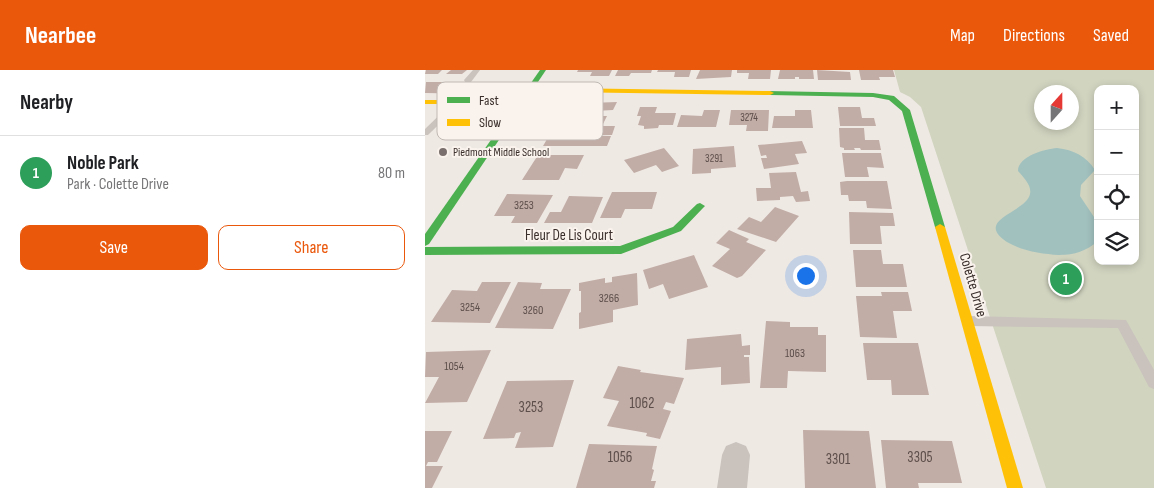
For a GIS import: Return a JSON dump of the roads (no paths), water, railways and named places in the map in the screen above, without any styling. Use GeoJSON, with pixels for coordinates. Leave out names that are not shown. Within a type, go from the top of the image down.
{"type":"FeatureCollection","features":[{"type":"Feature","properties":{"kind":"street"},"geometry":{"type":"LineString","coordinates":[[535,82],[543,70]]}},
{"type":"Feature","properties":{"kind":"street","name":"Colette Drive"},"geometry":{"type":"LineString","coordinates":[[603,91],[873,95],[891,98],[903,106],[906,110],[968,321],[1015,488]]}},
{"type":"Feature","properties":{"kind":"street"},"geometry":{"type":"LineString","coordinates":[[425,242],[495,140]]}},
{"type":"Feature","properties":{"kind":"street","name":"Fleur De Lis Court"},"geometry":{"type":"LineString","coordinates":[[425,251],[621,250],[677,229],[700,206]]}},
{"type":"Feature","properties":{"kind":"street"},"geometry":{"type":"LineString","coordinates":[[732,488],[736,455]]}},
{"type":"Feature","properties":{"kind":"lane"},"geometry":{"type":"LineString","coordinates":[[468,80],[477,70]]}},
{"type":"Feature","properties":{"kind":"lane"},"geometry":{"type":"LineString","coordinates":[[425,133],[437,122]]}},
{"type":"Feature","properties":{"kind":"lane"},"geometry":{"type":"LineString","coordinates":[[968,321],[1122,323],[1148,362],[1154,382]]}},
{"type":"Feature","properties":{"kind":"water"},"geometry":{"type":"Polygon","coordinates":[[[1057,148],[1069,150],[1079,154],[1094,169],[1081,185],[1080,196],[1094,217],[1094,244],[1080,252],[1065,255],[1039,253],[1019,248],[1007,242],[998,234],[996,227],[998,222],[1026,201],[1030,194],[1028,184],[1018,171],[1019,166],[1027,157],[1057,148]]]}},
{"type":"Feature","properties":{"kind":"place","name":"Piedmont Middle School"},"geometry":{"type":"Point","coordinates":[443,152]}},
{"type":"Feature","properties":{"kind":"place","name":"Noble Park"},"geometry":{"type":"Point","coordinates":[1066,279]}}]}
